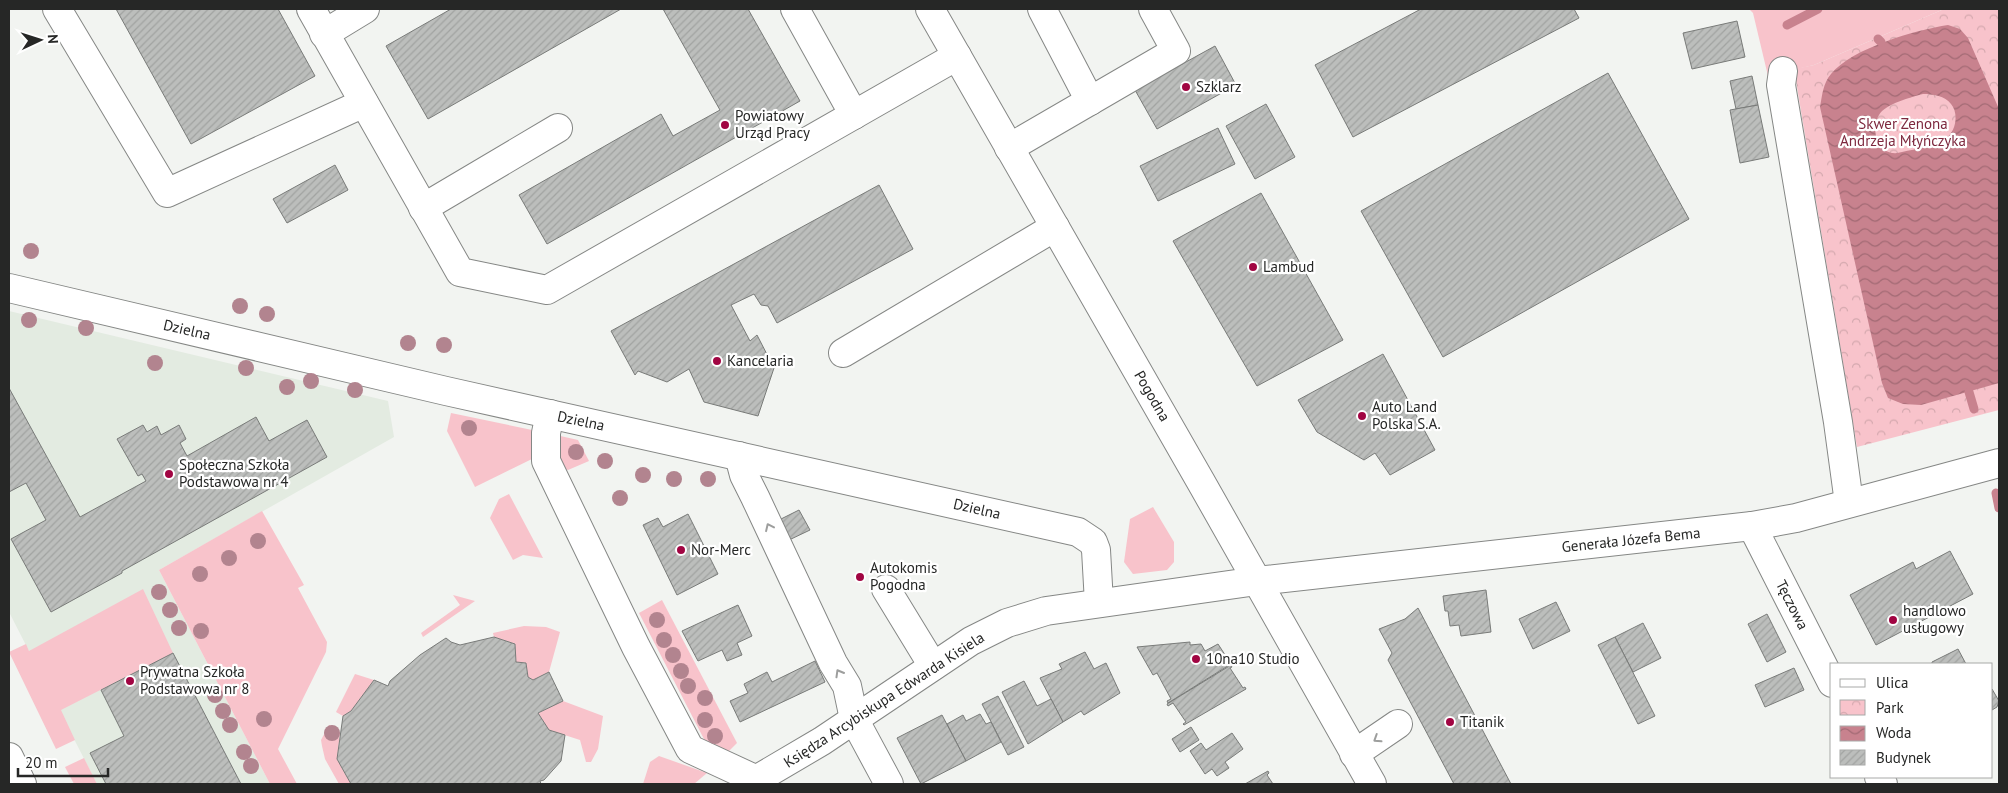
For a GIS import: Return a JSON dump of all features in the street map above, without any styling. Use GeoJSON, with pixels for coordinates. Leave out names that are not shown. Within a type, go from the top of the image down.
{"type":"FeatureCollection","features":[{"type":"Feature","properties":{"kind":"street"},"geometry":{"type":"LineString","coordinates":[[57,9],[167,193],[364,103]]}},
{"type":"Feature","properties":{"kind":"street"},"geometry":{"type":"LineString","coordinates":[[311,9],[460,272],[547,290],[957,56]]}},
{"type":"Feature","properties":{"kind":"street"},"geometry":{"type":"LineString","coordinates":[[324,34],[364,9]]}},
{"type":"Feature","properties":{"kind":"street"},"geometry":{"type":"LineString","coordinates":[[795,9],[854,115]]}},
{"type":"Feature","properties":{"kind":"street","name":"Pogodna"},"geometry":{"type":"LineString","coordinates":[[930,9],[1372,784]]}},
{"type":"Feature","properties":{"kind":"street"},"geometry":{"type":"LineString","coordinates":[[1042,9],[1090,101]]}},
{"type":"Feature","properties":{"kind":"street"},"geometry":{"type":"LineString","coordinates":[[1009,148],[1176,51],[1153,9]]}},
{"type":"Feature","properties":{"kind":"street"},"geometry":{"type":"LineString","coordinates":[[1783,71],[1781,85],[1838,422],[1849,503]]}},
{"type":"Feature","properties":{"kind":"street"},"geometry":{"type":"LineString","coordinates":[[423,208],[558,128]]}},
{"type":"Feature","properties":{"kind":"street"},"geometry":{"type":"LineString","coordinates":[[843,354],[1055,227]]}},
{"type":"Feature","properties":{"kind":"street","name":"Dzielna"},"geometry":{"type":"LineString","coordinates":[[9,288],[446,392],[1078,532],[1093,542],[1096,550],[1099,603]]}},
{"type":"Feature","properties":{"kind":"street"},"geometry":{"type":"LineString","coordinates":[[550,414],[546,433],[546,461],[636,647],[690,749],[753,782]]}},
{"type":"Feature","properties":{"kind":"street"},"geometry":{"type":"LineString","coordinates":[[739,456],[755,498],[833,663],[847,686],[854,719],[889,784]]}},
{"type":"Feature","properties":{"kind":"street","name":"Generała Józefa Bema"},"geometry":{"type":"LineString","coordinates":[[1256,581],[1752,526],[1796,518],[1999,463]]}},
{"type":"Feature","properties":{"kind":"street","name":"Tęczowa"},"geometry":{"type":"LineString","coordinates":[[1752,526],[1830,679]]}},
{"type":"Feature","properties":{"kind":"street","name":"Księdza Arcybiskupa Edwarda Kisiela"},"geometry":{"type":"LineString","coordinates":[[753,782],[854,719],[971,641],[1007,623],[1046,611],[1256,581]]}},
{"type":"Feature","properties":{"kind":"street"},"geometry":{"type":"LineString","coordinates":[[886,589],[932,666]]}},
{"type":"Feature","properties":{"kind":"street"},"geometry":{"type":"LineString","coordinates":[[1354,754],[1398,724]]}},
{"type":"Feature","properties":{"kind":"street"},"geometry":{"type":"LineString","coordinates":[[9,757],[22,784]]}},
{"type":"Feature","properties":{"kind":"shaded area","name":"Społeczna Szkoła Podstawowa nr 4"},"geometry":{"type":"Polygon","coordinates":[[[9,311],[388,401],[394,437],[159,570],[270,784],[97,784],[9,612],[9,311]]]}},
{"type":"Feature","properties":{"kind":"green space"},"geometry":{"type":"Polygon","coordinates":[[[1749,9],[1944,9],[1814,65],[1768,76],[1753,13],[1749,9]]]}},
{"type":"Feature","properties":{"kind":"green space","name":"Skwer Zenona Andrzeja Młyńczyka"},"geometry":{"type":"Polygon","coordinates":[[[1944,9],[1999,9],[1999,410],[1857,447],[1794,69],[1814,65],[1944,9]]]}},
{"type":"Feature","properties":{"kind":"green space"},"geometry":{"type":"Polygon","coordinates":[[[451,413],[537,431],[534,458],[475,487],[447,431],[451,413]]]}},
{"type":"Feature","properties":{"kind":"green space"},"geometry":{"type":"Polygon","coordinates":[[[556,435],[578,440],[589,461],[568,470],[562,468],[555,441],[556,435]]]}},
{"type":"Feature","properties":{"kind":"green space"},"geometry":{"type":"Polygon","coordinates":[[[509,494],[543,558],[523,555],[513,560],[490,518],[499,499],[509,494]]]}},
{"type":"Feature","properties":{"kind":"green space"},"geometry":{"type":"Polygon","coordinates":[[[1153,507],[1174,542],[1174,562],[1167,570],[1133,574],[1124,562],[1130,519],[1153,507]]]}},
{"type":"Feature","properties":{"kind":"green space"},"geometry":{"type":"Polygon","coordinates":[[[262,511],[304,585],[298,588],[327,642],[326,652],[278,749],[297,784],[270,784],[159,570],[262,511]]]}},
{"type":"Feature","properties":{"kind":"green space"},"geometry":{"type":"Polygon","coordinates":[[[143,589],[173,653],[61,710],[75,740],[56,749],[9,652],[26,644],[29,651],[143,589]]]}},
{"type":"Feature","properties":{"kind":"green space"},"geometry":{"type":"Polygon","coordinates":[[[453,595],[475,601],[423,637],[421,633],[460,605],[453,595]]]}},
{"type":"Feature","properties":{"kind":"green space"},"geometry":{"type":"Polygon","coordinates":[[[662,600],[737,743],[729,751],[706,743],[639,613],[662,600]]]}},
{"type":"Feature","properties":{"kind":"green space"},"geometry":{"type":"Polygon","coordinates":[[[524,626],[546,627],[560,632],[549,672],[533,680],[528,677],[526,663],[516,662],[515,644],[494,637],[493,633],[524,626]]]}},
{"type":"Feature","properties":{"kind":"green space"},"geometry":{"type":"Polygon","coordinates":[[[355,674],[374,680],[351,711],[343,716],[336,712],[355,674]]]}},
{"type":"Feature","properties":{"kind":"green space"},"geometry":{"type":"Polygon","coordinates":[[[563,701],[603,716],[598,749],[591,762],[586,762],[580,740],[549,730],[538,713],[563,701]]]}},
{"type":"Feature","properties":{"kind":"green space"},"geometry":{"type":"Polygon","coordinates":[[[329,725],[336,727],[340,733],[337,759],[351,784],[339,784],[325,759],[321,740],[329,725]]]}},
{"type":"Feature","properties":{"kind":"green space"},"geometry":{"type":"Polygon","coordinates":[[[659,756],[707,773],[694,784],[643,784],[650,762],[659,756]]]}},
{"type":"Feature","properties":{"kind":"green space"},"geometry":{"type":"Polygon","coordinates":[[[84,758],[97,784],[74,784],[65,767],[84,758]]]}},
{"type":"Feature","properties":{"kind":"water","name":"Skwer Zenona Andrzeja Młyńczyka"},"geometry":{"type":"Polygon","coordinates":[[[1948,25],[1960,29],[1968,38],[1999,109],[1999,383],[1921,405],[1903,404],[1888,398],[1882,383],[1820,107],[1826,81],[1841,65],[1854,56],[1869,48],[1902,36],[1948,25]],[[1923,94],[1899,102],[1882,111],[1876,122],[1875,129],[1882,148],[1888,152],[1902,152],[1931,145],[1942,141],[1949,135],[1954,127],[1956,117],[1953,108],[1942,97],[1923,94]]]}},
{"type":"Feature","properties":{"kind":"building"},"geometry":{"type":"Polygon","coordinates":[[[116,9],[278,9],[315,76],[191,144],[116,9]]]}},
{"type":"Feature","properties":{"kind":"building"},"geometry":{"type":"Polygon","coordinates":[[[451,9],[621,9],[428,119],[386,46],[451,9]]]}},
{"type":"Feature","properties":{"kind":"building","name":"Powiatowy Urząd Pracy"},"geometry":{"type":"Polygon","coordinates":[[[663,9],[748,9],[800,101],[547,244],[519,195],[661,114],[673,136],[720,110],[663,9]]]}},
{"type":"Feature","properties":{"kind":"building"},"geometry":{"type":"Polygon","coordinates":[[[1421,9],[1574,9],[1579,18],[1353,137],[1315,65],[1421,9]]]}},
{"type":"Feature","properties":{"kind":"building"},"geometry":{"type":"Polygon","coordinates":[[[1737,21],[1745,57],[1692,69],[1683,33],[1737,21]]]}},
{"type":"Feature","properties":{"kind":"building","name":"Szklarz"},"geometry":{"type":"Polygon","coordinates":[[[1215,46],[1236,85],[1157,129],[1135,90],[1215,46]]]}},
{"type":"Feature","properties":{"kind":"building"},"geometry":{"type":"Polygon","coordinates":[[[1608,73],[1689,219],[1443,357],[1361,211],[1608,73]]]}},
{"type":"Feature","properties":{"kind":"building"},"geometry":{"type":"Polygon","coordinates":[[[1752,76],[1758,105],[1736,109],[1730,81],[1752,76]]]}},
{"type":"Feature","properties":{"kind":"building"},"geometry":{"type":"Polygon","coordinates":[[[1266,104],[1295,157],[1255,179],[1226,126],[1266,104]]]}},
{"type":"Feature","properties":{"kind":"building"},"geometry":{"type":"Polygon","coordinates":[[[1758,105],[1769,157],[1740,163],[1730,110],[1758,105]]]}},
{"type":"Feature","properties":{"kind":"building"},"geometry":{"type":"Polygon","coordinates":[[[1218,128],[1235,164],[1158,201],[1140,166],[1218,128]]]}},
{"type":"Feature","properties":{"kind":"building"},"geometry":{"type":"Polygon","coordinates":[[[335,165],[348,190],[287,223],[273,199],[335,165]]]}},
{"type":"Feature","properties":{"kind":"building"},"geometry":{"type":"Polygon","coordinates":[[[879,185],[913,249],[777,323],[768,306],[761,305],[754,294],[731,305],[750,341],[757,335],[774,368],[758,416],[704,402],[689,369],[667,382],[638,371],[635,375],[611,331],[879,185]]]}},
{"type":"Feature","properties":{"kind":"building"},"geometry":{"type":"Polygon","coordinates":[[[1261,193],[1343,340],[1257,386],[1173,241],[1261,193]]]}},
{"type":"Feature","properties":{"kind":"building","name":"Auto Land Polska S.A."},"geometry":{"type":"Polygon","coordinates":[[[1383,354],[1435,450],[1390,475],[1375,453],[1364,460],[1317,432],[1298,400],[1383,354]]]}},
{"type":"Feature","properties":{"kind":"building"},"geometry":{"type":"Polygon","coordinates":[[[9,388],[80,517],[146,481],[142,474],[138,476],[117,439],[143,425],[147,432],[157,426],[161,435],[179,425],[186,439],[180,443],[187,456],[256,417],[269,441],[307,420],[327,457],[51,612],[11,539],[46,520],[26,483],[9,492],[9,388]]]}},
{"type":"Feature","properties":{"kind":"building"},"geometry":{"type":"Polygon","coordinates":[[[799,510],[810,530],[789,540],[779,520],[799,510]]]}},
{"type":"Feature","properties":{"kind":"building","name":"Nor-Merc"},"geometry":{"type":"Polygon","coordinates":[[[688,514],[718,574],[677,595],[643,525],[658,518],[663,527],[688,514]]]}},
{"type":"Feature","properties":{"kind":"building","name":"handlowo usługowy"},"geometry":{"type":"Polygon","coordinates":[[[1950,551],[1973,594],[1876,645],[1850,595],[1913,562],[1916,569],[1950,551]]]}},
{"type":"Feature","properties":{"kind":"building"},"geometry":{"type":"Polygon","coordinates":[[[1486,590],[1491,632],[1461,636],[1459,625],[1450,626],[1443,596],[1486,590]]]}},
{"type":"Feature","properties":{"kind":"building"},"geometry":{"type":"Polygon","coordinates":[[[1556,602],[1570,631],[1533,649],[1519,619],[1556,602]]]}},
{"type":"Feature","properties":{"kind":"building"},"geometry":{"type":"Polygon","coordinates":[[[738,605],[752,636],[737,643],[742,655],[727,661],[722,650],[698,661],[682,631],[738,605]]]}},
{"type":"Feature","properties":{"kind":"building","name":"Titanik"},"geometry":{"type":"Polygon","coordinates":[[[1418,608],[1511,784],[1454,784],[1388,660],[1392,653],[1379,629],[1405,619],[1418,608]]]}},
{"type":"Feature","properties":{"kind":"building"},"geometry":{"type":"Polygon","coordinates":[[[1767,614],[1786,652],[1767,662],[1748,624],[1767,614]]]}},
{"type":"Feature","properties":{"kind":"building"},"geometry":{"type":"Polygon","coordinates":[[[1643,623],[1661,658],[1633,672],[1615,637],[1643,623]]]}},
{"type":"Feature","properties":{"kind":"building"},"geometry":{"type":"Polygon","coordinates":[[[494,637],[515,644],[516,662],[526,663],[528,677],[533,680],[549,672],[563,701],[538,713],[549,730],[565,735],[561,761],[544,780],[540,781],[541,784],[351,784],[337,759],[343,716],[351,711],[374,680],[388,686],[390,681],[420,655],[446,638],[460,645],[494,637]]]}},
{"type":"Feature","properties":{"kind":"building"},"geometry":{"type":"Polygon","coordinates":[[[1615,637],[1655,716],[1638,724],[1598,645],[1615,637]]]}},
{"type":"Feature","properties":{"kind":"building"},"geometry":{"type":"Polygon","coordinates":[[[1190,642],[1190,645],[1201,644],[1205,651],[1218,644],[1231,664],[1168,703],[1167,701],[1171,699],[1157,673],[1153,675],[1137,647],[1190,642]]]}},
{"type":"Feature","properties":{"kind":"building"},"geometry":{"type":"Polygon","coordinates":[[[1958,649],[1965,663],[1932,663],[1958,649]]]}},
{"type":"Feature","properties":{"kind":"building"},"geometry":{"type":"Polygon","coordinates":[[[1085,652],[1094,669],[1106,663],[1120,693],[1084,715],[1081,711],[1063,722],[1040,678],[1062,669],[1059,664],[1085,652]]]}},
{"type":"Feature","properties":{"kind":"building"},"geometry":{"type":"Polygon","coordinates":[[[173,653],[241,784],[106,784],[90,753],[124,736],[101,690],[173,653]]]}},
{"type":"Feature","properties":{"kind":"building"},"geometry":{"type":"Polygon","coordinates":[[[815,661],[825,682],[740,722],[730,701],[748,693],[744,684],[767,672],[772,682],[815,661]]]}},
{"type":"Feature","properties":{"kind":"building"},"geometry":{"type":"Polygon","coordinates":[[[1231,665],[1232,667],[1230,668],[1243,688],[1245,687],[1246,689],[1184,725],[1186,722],[1173,703],[1168,706],[1167,704],[1231,665]]]}},
{"type":"Feature","properties":{"kind":"building"},"geometry":{"type":"Polygon","coordinates":[[[1794,668],[1804,690],[1765,707],[1755,685],[1794,668]]]}},
{"type":"Feature","properties":{"kind":"building"},"geometry":{"type":"Polygon","coordinates":[[[1024,681],[1037,706],[1051,699],[1063,722],[1028,744],[1002,692],[1024,681]]]}},
{"type":"Feature","properties":{"kind":"building"},"geometry":{"type":"Polygon","coordinates":[[[1993,691],[1999,701],[1997,707],[1993,709],[1993,691]]]}},
{"type":"Feature","properties":{"kind":"building"},"geometry":{"type":"Polygon","coordinates":[[[998,696],[1024,747],[1008,755],[982,704],[998,696]]]}},
{"type":"Feature","properties":{"kind":"building"},"geometry":{"type":"Polygon","coordinates":[[[980,714],[986,724],[991,722],[1001,742],[966,761],[947,724],[963,715],[966,721],[980,714]]]}},
{"type":"Feature","properties":{"kind":"building"},"geometry":{"type":"Polygon","coordinates":[[[942,715],[966,761],[921,784],[897,738],[942,715]]]}},
{"type":"Feature","properties":{"kind":"building"},"geometry":{"type":"Polygon","coordinates":[[[1191,727],[1199,740],[1180,752],[1172,739],[1191,727]]]}},
{"type":"Feature","properties":{"kind":"building"},"geometry":{"type":"Polygon","coordinates":[[[1232,733],[1243,749],[1225,762],[1229,768],[1217,776],[1212,769],[1205,774],[1190,751],[1201,743],[1206,750],[1232,733]]]}},
{"type":"Feature","properties":{"kind":"building"},"geometry":{"type":"Polygon","coordinates":[[[1268,771],[1267,775],[1273,784],[1245,784],[1268,771]]]}},
{"type":"Feature","properties":{"kind":"waterway"},"geometry":{"type":"LineString","coordinates":[[1787,25],[1818,9]]}},
{"type":"Feature","properties":{"kind":"waterway"},"geometry":{"type":"LineString","coordinates":[[1878,39],[1881,42]]}},
{"type":"Feature","properties":{"kind":"waterway"},"geometry":{"type":"LineString","coordinates":[[1969,392],[1974,409]]}},
{"type":"Feature","properties":{"kind":"waterway"},"geometry":{"type":"LineString","coordinates":[[1996,493],[1999,508]]}},
{"type":"Feature","properties":{"kind":"place","name":"Szklarz"},"geometry":{"type":"Point","coordinates":[1186,87]}},
{"type":"Feature","properties":{"kind":"place","name":"Powiatowy Urząd Pracy"},"geometry":{"type":"Point","coordinates":[725,125]}},
{"type":"Feature","properties":{"kind":"place","name":"Lambud"},"geometry":{"type":"Point","coordinates":[1253,267]}},
{"type":"Feature","properties":{"kind":"place","name":"Kancelaria"},"geometry":{"type":"Point","coordinates":[717,361]}},
{"type":"Feature","properties":{"kind":"place","name":"Auto Land Polska S.A."},"geometry":{"type":"Point","coordinates":[1362,416]}},
{"type":"Feature","properties":{"kind":"place","name":"Społeczna Szkoła Podstawowa nr 4"},"geometry":{"type":"Point","coordinates":[169,474]}},
{"type":"Feature","properties":{"kind":"place","name":"Nor-Merc"},"geometry":{"type":"Point","coordinates":[681,550]}},
{"type":"Feature","properties":{"kind":"place","name":"Autokomis Pogodna"},"geometry":{"type":"Point","coordinates":[860,577]}},
{"type":"Feature","properties":{"kind":"place","name":"handlowo usługowy"},"geometry":{"type":"Point","coordinates":[1893,620]}},
{"type":"Feature","properties":{"kind":"place","name":"10na10 Studio"},"geometry":{"type":"Point","coordinates":[1196,659]}},
{"type":"Feature","properties":{"kind":"place","name":"Prywatna Szkoła Podstawowa nr 8"},"geometry":{"type":"Point","coordinates":[130,681]}},
{"type":"Feature","properties":{"kind":"place","name":"Titanik"},"geometry":{"type":"Point","coordinates":[1450,722]}}]}
